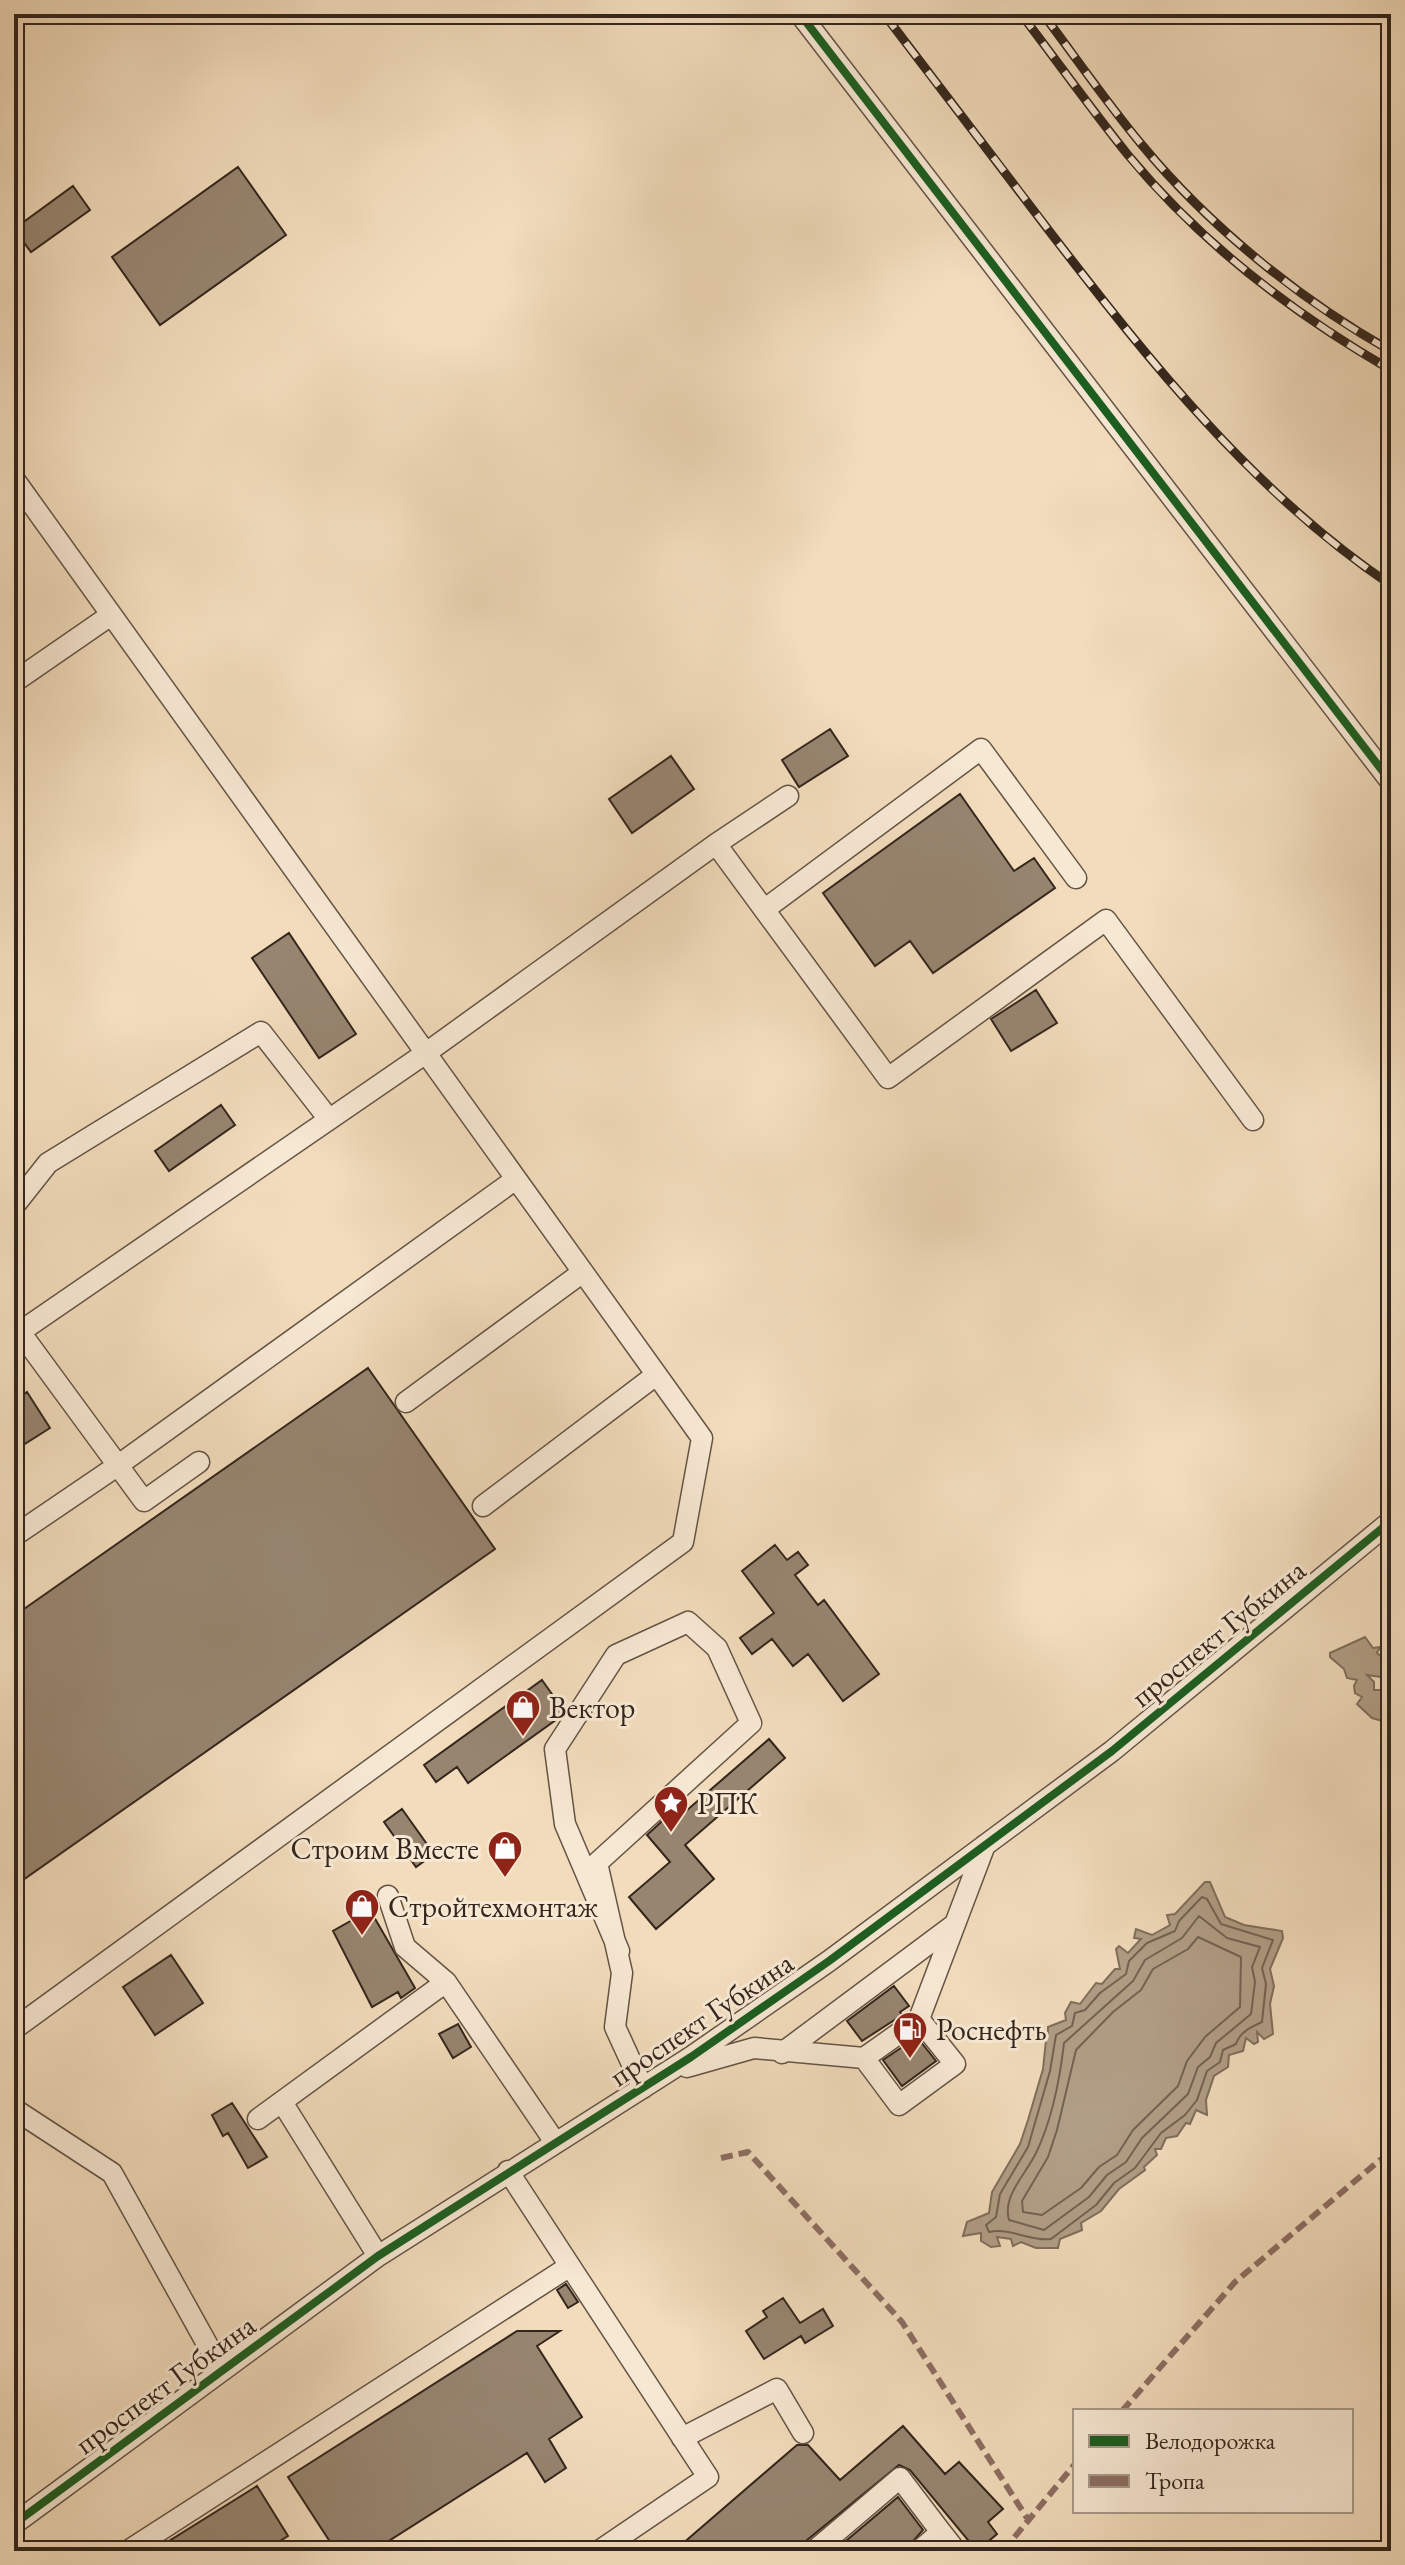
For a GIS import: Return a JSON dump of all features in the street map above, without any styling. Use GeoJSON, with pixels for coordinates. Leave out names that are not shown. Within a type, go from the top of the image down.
{"type":"FeatureCollection","features":[{"type":"Feature","properties":{"kind":"street"},"geometry":{"type":"LineString","coordinates":[[800,14],[1391,782]]}},
{"type":"Feature","properties":{"kind":"street"},"geometry":{"type":"LineString","coordinates":[[14,479],[702,1438],[683,1542],[14,2029]]}},
{"type":"Feature","properties":{"kind":"street"},"geometry":{"type":"LineString","coordinates":[[14,682],[111,615]]}},
{"type":"Feature","properties":{"kind":"street"},"geometry":{"type":"LineString","coordinates":[[765,909],[981,749],[1076,878]]}},
{"type":"Feature","properties":{"kind":"street"},"geometry":{"type":"LineString","coordinates":[[199,1462],[144,1501],[17,1334],[426,1053],[716,844],[788,796]]}},
{"type":"Feature","properties":{"kind":"street"},"geometry":{"type":"LineString","coordinates":[[716,844],[888,1078],[1106,920],[1253,1120]]}},
{"type":"Feature","properties":{"kind":"street"},"geometry":{"type":"LineString","coordinates":[[14,1206],[48,1163],[261,1032],[328,1118]]}},
{"type":"Feature","properties":{"kind":"street"},"geometry":{"type":"LineString","coordinates":[[14,1536],[117,1466],[516,1179]]}},
{"type":"Feature","properties":{"kind":"street"},"geometry":{"type":"LineString","coordinates":[[406,1402],[583,1272]]}},
{"type":"Feature","properties":{"kind":"street"},"geometry":{"type":"LineString","coordinates":[[483,1506],[656,1375]]}},
{"type":"Feature","properties":{"kind":"street","name":"проспект Губкина"},"geometry":{"type":"LineString","coordinates":[[14,2524],[378,2256],[668,2072],[829,1961],[1112,1751],[1391,1521]]}},
{"type":"Feature","properties":{"kind":"street"},"geometry":{"type":"LineString","coordinates":[[619,1951],[565,1824],[555,1749],[616,1655],[688,1622],[717,1648],[751,1723],[597,1863],[619,1951],[622,1973],[615,2027],[643,2088]]}},
{"type":"Feature","properties":{"kind":"street"},"geometry":{"type":"LineString","coordinates":[[668,2072],[754,2048],[782,2053],[864,2058],[919,2019],[986,1844]]}},
{"type":"Feature","properties":{"kind":"street"},"geometry":{"type":"LineString","coordinates":[[388,1896],[405,1947],[446,1982],[555,2142]]}},
{"type":"Feature","properties":{"kind":"street"},"geometry":{"type":"LineString","coordinates":[[782,2053],[955,1923]]}},
{"type":"Feature","properties":{"kind":"street"},"geometry":{"type":"LineString","coordinates":[[258,2119],[446,1982]]}},
{"type":"Feature","properties":{"kind":"street"},"geometry":{"type":"LineString","coordinates":[[864,2058],[899,2105],[955,2064],[919,2019]]}},
{"type":"Feature","properties":{"kind":"street"},"geometry":{"type":"LineString","coordinates":[[282,2102],[378,2256]]}},
{"type":"Feature","properties":{"kind":"street"},"geometry":{"type":"LineString","coordinates":[[14,2109],[112,2173],[222,2371]]}},
{"type":"Feature","properties":{"kind":"street"},"geometry":{"type":"LineString","coordinates":[[508,2171],[708,2477],[599,2551]]}},
{"type":"Feature","properties":{"kind":"street"},"geometry":{"type":"LineString","coordinates":[[131,2549],[570,2266]]}},
{"type":"Feature","properties":{"kind":"street"},"geometry":{"type":"LineString","coordinates":[[682,2438],[777,2389],[803,2433]]}},
{"type":"Feature","properties":{"kind":"street"},"geometry":{"type":"LineString","coordinates":[[814,2551],[900,2478],[956,2551]]}},
{"type":"Feature","properties":{"kind":"street"},"geometry":{"type":"LineString","coordinates":[[919,2551],[941,2532]]}},
{"type":"Feature","properties":{"kind":"water"},"geometry":{"type":"Polygon","coordinates":[[[1365,1637],[1373,1648],[1380,1647],[1377,1653],[1385,1660],[1391,1659],[1388,1678],[1367,1675],[1374,1682],[1374,1690],[1381,1690],[1391,1700],[1391,1732],[1386,1722],[1372,1718],[1357,1704],[1362,1697],[1355,1693],[1357,1680],[1347,1678],[1344,1669],[1330,1657],[1330,1653],[1365,1637]]]}},
{"type":"Feature","properties":{"kind":"water"},"geometry":{"type":"Polygon","coordinates":[[[1205,1882],[1210,1882],[1225,1917],[1244,1925],[1282,1931],[1283,1938],[1270,1969],[1274,1986],[1270,2004],[1273,2034],[1264,2039],[1257,2032],[1258,2042],[1254,2044],[1246,2038],[1243,2051],[1229,2055],[1228,2067],[1214,2076],[1206,2100],[1207,2115],[1196,2110],[1190,2124],[1186,2123],[1177,2136],[1166,2138],[1161,2149],[1155,2149],[1157,2155],[1144,2167],[1145,2170],[1119,2189],[1101,2211],[1081,2223],[1082,2230],[1060,2239],[1058,2248],[1036,2248],[1021,2242],[1013,2246],[1011,2239],[997,2237],[1000,2246],[991,2247],[981,2241],[981,2233],[963,2236],[967,2222],[989,2213],[992,2192],[1020,2144],[1043,2069],[1046,2040],[1042,2034],[1048,2034],[1048,2027],[1066,2020],[1065,2013],[1071,2002],[1080,2004],[1096,1983],[1102,1984],[1115,1969],[1120,1969],[1116,1949],[1119,1946],[1128,1953],[1141,1939],[1134,1938],[1136,1929],[1152,1935],[1170,1925],[1167,1915],[1175,1914],[1205,1882]]]}},
{"type":"Feature","properties":{"kind":"building"},"geometry":{"type":"Polygon","coordinates":[[[238,167],[286,235],[160,325],[112,257],[238,167]]]}},
{"type":"Feature","properties":{"kind":"building"},"geometry":{"type":"Polygon","coordinates":[[[73,186],[90,210],[31,252],[14,229],[73,186]]]}},
{"type":"Feature","properties":{"kind":"building"},"geometry":{"type":"Polygon","coordinates":[[[830,729],[848,756],[799,787],[782,760],[830,729]]]}},
{"type":"Feature","properties":{"kind":"building"},"geometry":{"type":"Polygon","coordinates":[[[671,756],[694,789],[632,833],[609,799],[671,756]]]}},
{"type":"Feature","properties":{"kind":"building"},"geometry":{"type":"Polygon","coordinates":[[[960,794],[1014,871],[1034,858],[1055,888],[933,973],[910,941],[875,966],[823,893],[960,794]]]}},
{"type":"Feature","properties":{"kind":"building"},"geometry":{"type":"Polygon","coordinates":[[[289,933],[356,1034],[319,1058],[252,958],[289,933]]]}},
{"type":"Feature","properties":{"kind":"building"},"geometry":{"type":"Polygon","coordinates":[[[1036,990],[1057,1023],[1011,1051],[991,1019],[1036,990]]]}},
{"type":"Feature","properties":{"kind":"building"},"geometry":{"type":"Polygon","coordinates":[[[221,1105],[235,1125],[169,1171],[155,1151],[221,1105]]]}},
{"type":"Feature","properties":{"kind":"building"},"geometry":{"type":"Polygon","coordinates":[[[368,1368],[495,1549],[20,1882],[14,1873],[14,1616],[368,1368]]]}},
{"type":"Feature","properties":{"kind":"building"},"geometry":{"type":"Polygon","coordinates":[[[27,1392],[50,1428],[23,1445],[14,1430],[14,1401],[27,1392]]]}},
{"type":"Feature","properties":{"kind":"building"},"geometry":{"type":"Polygon","coordinates":[[[775,1545],[787,1560],[798,1552],[808,1565],[795,1575],[818,1605],[824,1600],[879,1674],[843,1701],[808,1654],[793,1666],[772,1639],[752,1654],[740,1638],[774,1613],[742,1571],[775,1545]]]}},
{"type":"Feature","properties":{"kind":"building"},"geometry":{"type":"Polygon","coordinates":[[[542,1680],[564,1711],[560,1717],[468,1783],[457,1767],[436,1782],[424,1765],[542,1680]]]}},
{"type":"Feature","properties":{"kind":"building"},"geometry":{"type":"Polygon","coordinates":[[[769,1739],[785,1758],[685,1845],[714,1879],[656,1929],[629,1897],[670,1862],[647,1835],[672,1812],[678,1818],[769,1739]]]}},
{"type":"Feature","properties":{"kind":"building"},"geometry":{"type":"Polygon","coordinates":[[[402,1809],[434,1854],[416,1867],[384,1822],[402,1809]]]}},
{"type":"Feature","properties":{"kind":"building"},"geometry":{"type":"Polygon","coordinates":[[[370,1910],[415,1988],[401,1998],[398,1992],[372,2007],[333,1931],[370,1910]]]}},
{"type":"Feature","properties":{"kind":"building"},"geometry":{"type":"Polygon","coordinates":[[[171,1955],[203,2003],[155,2035],[123,1987],[171,1955]]]}},
{"type":"Feature","properties":{"kind":"building"},"geometry":{"type":"Polygon","coordinates":[[[894,1986],[909,2006],[900,2012],[902,2015],[862,2041],[847,2021],[894,1986]]]}},
{"type":"Feature","properties":{"kind":"building"},"geometry":{"type":"Polygon","coordinates":[[[458,2024],[471,2047],[453,2058],[439,2034],[458,2024]]]}},
{"type":"Feature","properties":{"kind":"building","name":"Роснефть"},"geometry":{"type":"Polygon","coordinates":[[[917,2037],[936,2061],[902,2086],[883,2060],[917,2037]]]}},
{"type":"Feature","properties":{"kind":"building"},"geometry":{"type":"Polygon","coordinates":[[[232,2103],[267,2157],[248,2168],[228,2133],[223,2136],[212,2115],[232,2103]]]}},
{"type":"Feature","properties":{"kind":"building"},"geometry":{"type":"Polygon","coordinates":[[[566,2284],[578,2302],[568,2308],[557,2290],[566,2284]]]}},
{"type":"Feature","properties":{"kind":"building"},"geometry":{"type":"Polygon","coordinates":[[[783,2298],[800,2323],[823,2309],[833,2326],[805,2343],[801,2336],[764,2359],[746,2331],[767,2317],[763,2311],[783,2298]]]}},
{"type":"Feature","properties":{"kind":"building"},"geometry":{"type":"Polygon","coordinates":[[[517,2331],[560,2331],[537,2346],[582,2417],[549,2439],[566,2468],[545,2482],[527,2453],[373,2551],[336,2551],[288,2477],[517,2331]]]}},
{"type":"Feature","properties":{"kind":"building"},"geometry":{"type":"Polygon","coordinates":[[[903,2426],[945,2474],[959,2462],[1003,2509],[988,2522],[997,2534],[977,2551],[910,2470],[899,2465],[806,2541],[801,2551],[674,2551],[797,2445],[808,2445],[840,2480],[903,2426]]]}},
{"type":"Feature","properties":{"kind":"building"},"geometry":{"type":"Polygon","coordinates":[[[257,2486],[288,2536],[264,2551],[153,2551],[257,2486]]]}},
{"type":"Feature","properties":{"kind":"building"},"geometry":{"type":"Polygon","coordinates":[[[898,2497],[923,2530],[906,2549],[834,2551],[898,2497]]]}},
{"type":"Feature","properties":{"kind":"railway"},"geometry":{"type":"LineString","coordinates":[[884,14],[1088,281],[1166,377],[1249,467],[1294,509],[1341,549],[1391,585]]}},
{"type":"Feature","properties":{"kind":"railway"},"geometry":{"type":"LineString","coordinates":[[1021,14],[1128,155],[1186,217],[1284,300],[1391,370]]}},
{"type":"Feature","properties":{"kind":"railway"},"geometry":{"type":"LineString","coordinates":[[1043,14],[1129,129],[1196,204],[1290,285],[1391,351]]}},
{"type":"Feature","properties":{"kind":"marked path"},"geometry":{"type":"LineString","coordinates":[[721,2158],[748,2152],[902,2322],[1027,2518]]}},
{"type":"Feature","properties":{"kind":"marked path"},"geometry":{"type":"LineString","coordinates":[[1124,2409],[1235,2282],[1380,2160],[1391,2163]]}},
{"type":"Feature","properties":{"kind":"marked path"},"geometry":{"type":"LineString","coordinates":[[1003,2551],[1073,2466]]}},
{"type":"Feature","properties":{"kind":"cycle path"},"geometry":{"type":"LineString","coordinates":[[800,14],[1391,782]]}},
{"type":"Feature","properties":{"kind":"cycle path"},"geometry":{"type":"LineString","coordinates":[[14,2524],[378,2256],[691,2057],[829,1961],[1112,1751],[1391,1521]]}},
{"type":"Feature","properties":{"kind":"place","name":"Вектор"},"geometry":{"type":"Point","coordinates":[523,1738]}},
{"type":"Feature","properties":{"kind":"place","name":"РПК"},"geometry":{"type":"Point","coordinates":[671,1834]}},
{"type":"Feature","properties":{"kind":"place","name":"Строим Вместе"},"geometry":{"type":"Point","coordinates":[505,1879]}},
{"type":"Feature","properties":{"kind":"place","name":"Стройтехмонтаж"},"geometry":{"type":"Point","coordinates":[362,1937]}},
{"type":"Feature","properties":{"kind":"place","name":"Роснефть"},"geometry":{"type":"Point","coordinates":[910,2060]}}]}
